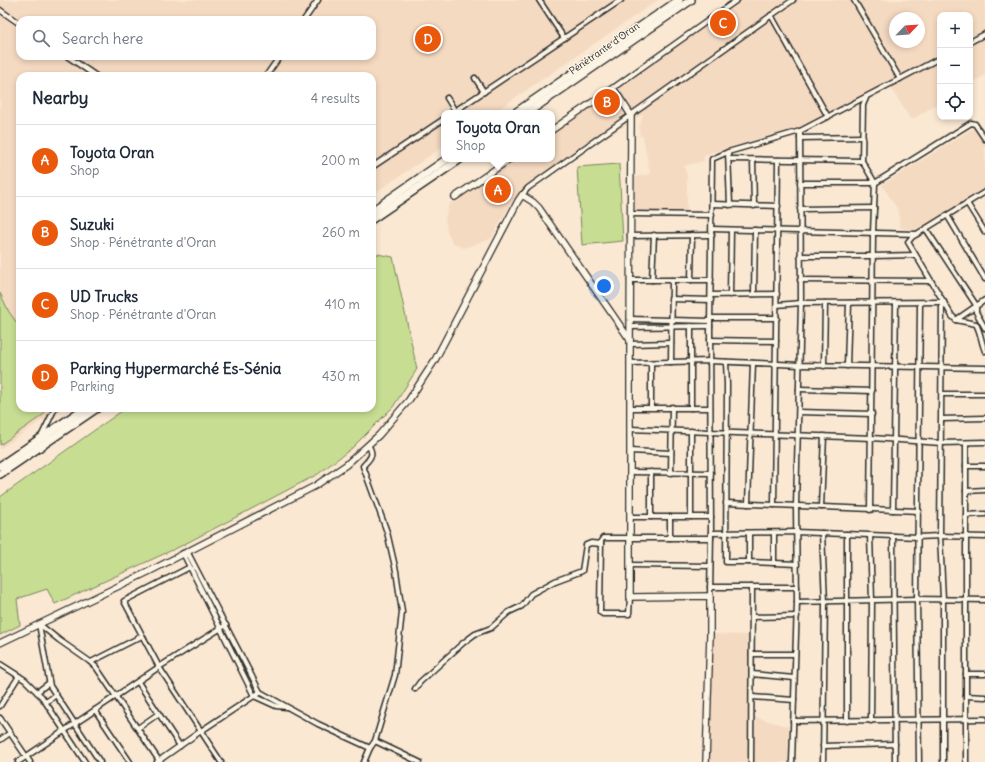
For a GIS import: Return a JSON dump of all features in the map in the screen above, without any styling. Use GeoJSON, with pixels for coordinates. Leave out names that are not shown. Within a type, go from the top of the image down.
{"type":"FeatureCollection","features":[{"type":"Feature","properties":{"kind":"highway","name":"Pénétrante d'Oran"},"geometry":{"type":"LineString","coordinates":[[519,110],[679,0]]}},
{"type":"Feature","properties":{"kind":"highway","name":"Pénétrante d'Oran"},"geometry":{"type":"LineString","coordinates":[[531,110],[691,0]]}},
{"type":"Feature","properties":{"kind":"highway"},"geometry":{"type":"LineString","coordinates":[[376,208],[443,162]]}},
{"type":"Feature","properties":{"kind":"highway"},"geometry":{"type":"LineString","coordinates":[[376,216],[456,162]]}},
{"type":"Feature","properties":{"kind":"highway"},"geometry":{"type":"LineString","coordinates":[[0,466],[79,412]]}},
{"type":"Feature","properties":{"kind":"highway"},"geometry":{"type":"LineString","coordinates":[[0,474],[91,412]]}},
{"type":"Feature","properties":{"kind":"street"},"geometry":{"type":"LineString","coordinates":[[307,16],[318,0]]}},
{"type":"Feature","properties":{"kind":"street"},"geometry":{"type":"LineString","coordinates":[[539,0],[564,38]]}},
{"type":"Feature","properties":{"kind":"street"},"geometry":{"type":"LineString","coordinates":[[457,110],[621,0]]}},
{"type":"Feature","properties":{"kind":"street"},"geometry":{"type":"LineString","coordinates":[[555,128],[737,0]]}},
{"type":"Feature","properties":{"kind":"street"},"geometry":{"type":"LineString","coordinates":[[0,643],[315,486],[346,465],[379,435],[409,400],[436,360],[518,201],[528,188],[793,0]]}},
{"type":"Feature","properties":{"kind":"street"},"geometry":{"type":"LineString","coordinates":[[854,0],[900,79]]}},
{"type":"Feature","properties":{"kind":"street"},"geometry":{"type":"LineString","coordinates":[[0,10],[16,21]]}},
{"type":"Feature","properties":{"kind":"street"},"geometry":{"type":"LineString","coordinates":[[771,15],[828,117]]}},
{"type":"Feature","properties":{"kind":"street"},"geometry":{"type":"LineString","coordinates":[[973,40],[985,34]]}},
{"type":"Feature","properties":{"kind":"street"},"geometry":{"type":"LineString","coordinates":[[73,60],[90,72]]}},
{"type":"Feature","properties":{"kind":"street"},"geometry":{"type":"LineString","coordinates":[[269,72],[277,60]]}},
{"type":"Feature","properties":{"kind":"street"},"geometry":{"type":"LineString","coordinates":[[706,762],[711,538],[710,322],[712,159],[728,152],[800,131],[866,98],[937,60]]}},
{"type":"Feature","properties":{"kind":"street"},"geometry":{"type":"LineString","coordinates":[[475,78],[484,92]]}},
{"type":"Feature","properties":{"kind":"street"},"geometry":{"type":"LineString","coordinates":[[613,88],[631,115],[630,236],[630,280],[630,319],[630,327],[630,342],[630,363],[630,408],[630,429],[630,451],[630,472],[630,517],[630,538],[630,596],[629,614],[603,614],[600,612],[602,540],[605,538],[630,538],[711,538]]}},
{"type":"Feature","properties":{"kind":"street"},"geometry":{"type":"LineString","coordinates":[[447,98],[453,110]]}},
{"type":"Feature","properties":{"kind":"street"},"geometry":{"type":"LineString","coordinates":[[866,98],[863,105],[862,161],[875,183],[873,233],[872,438],[870,510]]}},
{"type":"Feature","properties":{"kind":"street"},"geometry":{"type":"LineString","coordinates":[[376,164],[441,121]]}},
{"type":"Feature","properties":{"kind":"street"},"geometry":{"type":"LineString","coordinates":[[800,184],[875,183],[971,123],[975,124],[985,139]]}},
{"type":"Feature","properties":{"kind":"street"},"geometry":{"type":"LineString","coordinates":[[792,762],[798,602],[796,506],[800,365],[800,131]]}},
{"type":"Feature","properties":{"kind":"street"},"geometry":{"type":"LineString","coordinates":[[800,138],[863,137]]}},
{"type":"Feature","properties":{"kind":"street"},"geometry":{"type":"LineString","coordinates":[[728,152],[730,205]]}},
{"type":"Feature","properties":{"kind":"street"},"geometry":{"type":"LineString","coordinates":[[729,159],[862,161]]}},
{"type":"Feature","properties":{"kind":"street"},"geometry":{"type":"LineString","coordinates":[[753,160],[754,206]]}},
{"type":"Feature","properties":{"kind":"street"},"geometry":{"type":"LineString","coordinates":[[774,505],[778,160]]}},
{"type":"Feature","properties":{"kind":"street"},"geometry":{"type":"LineString","coordinates":[[455,197],[506,162]]}},
{"type":"Feature","properties":{"kind":"street"},"geometry":{"type":"LineString","coordinates":[[985,192],[912,237],[908,242],[952,316],[956,320],[976,324],[981,333],[985,351]]}},
{"type":"Feature","properties":{"kind":"street"},"geometry":{"type":"LineString","coordinates":[[522,195],[539,208],[630,342]]}},
{"type":"Feature","properties":{"kind":"street"},"geometry":{"type":"LineString","coordinates":[[967,203],[985,232]]}},
{"type":"Feature","properties":{"kind":"street"},"geometry":{"type":"LineString","coordinates":[[712,204],[778,206]]}},
{"type":"Feature","properties":{"kind":"street"},"geometry":{"type":"LineString","coordinates":[[800,209],[874,208]]}},
{"type":"Feature","properties":{"kind":"street"},"geometry":{"type":"LineString","coordinates":[[631,214],[712,215]]}},
{"type":"Feature","properties":{"kind":"street"},"geometry":{"type":"LineString","coordinates":[[947,215],[983,272],[985,279]]}},
{"type":"Feature","properties":{"kind":"street"},"geometry":{"type":"LineString","coordinates":[[712,229],[917,234]]}},
{"type":"Feature","properties":{"kind":"street"},"geometry":{"type":"LineString","coordinates":[[926,229],[976,305],[976,312],[985,328]]}},
{"type":"Feature","properties":{"kind":"street"},"geometry":{"type":"LineString","coordinates":[[730,295],[731,230]]}},
{"type":"Feature","properties":{"kind":"street"},"geometry":{"type":"LineString","coordinates":[[754,294],[755,230]]}},
{"type":"Feature","properties":{"kind":"street"},"geometry":{"type":"LineString","coordinates":[[652,280],[654,235]]}},
{"type":"Feature","properties":{"kind":"street"},"geometry":{"type":"LineString","coordinates":[[690,280],[692,235]]}},
{"type":"Feature","properties":{"kind":"street"},"geometry":{"type":"LineString","coordinates":[[630,236],[712,235]]}},
{"type":"Feature","properties":{"kind":"street"},"geometry":{"type":"LineString","coordinates":[[800,256],[915,255]]}},
{"type":"Feature","properties":{"kind":"street"},"geometry":{"type":"LineString","coordinates":[[630,280],[711,280]]}},
{"type":"Feature","properties":{"kind":"street"},"geometry":{"type":"LineString","coordinates":[[671,362],[672,280]]}},
{"type":"Feature","properties":{"kind":"street"},"geometry":{"type":"LineString","coordinates":[[800,280],[931,281]]}},
{"type":"Feature","properties":{"kind":"street"},"geometry":{"type":"LineString","coordinates":[[672,299],[711,298],[730,295],[777,294]]}},
{"type":"Feature","properties":{"kind":"street"},"geometry":{"type":"LineString","coordinates":[[956,320],[985,300]]}},
{"type":"Feature","properties":{"kind":"street"},"geometry":{"type":"LineString","coordinates":[[777,305],[800,303],[943,302]]}},
{"type":"Feature","properties":{"kind":"street"},"geometry":{"type":"LineString","coordinates":[[943,302],[940,536],[943,599],[943,762]]}},
{"type":"Feature","properties":{"kind":"street"},"geometry":{"type":"LineString","coordinates":[[824,366],[825,303]]}},
{"type":"Feature","properties":{"kind":"street"},"geometry":{"type":"LineString","coordinates":[[847,366],[849,303]]}},
{"type":"Feature","properties":{"kind":"street"},"geometry":{"type":"LineString","coordinates":[[893,510],[896,303]]}},
{"type":"Feature","properties":{"kind":"street"},"geometry":{"type":"LineString","coordinates":[[919,762],[920,721],[917,599],[920,303]]}},
{"type":"Feature","properties":{"kind":"street"},"geometry":{"type":"LineString","coordinates":[[630,319],[710,322],[776,318]]}},
{"type":"Feature","properties":{"kind":"street"},"geometry":{"type":"LineString","coordinates":[[630,327],[691,326],[710,322]]}},
{"type":"Feature","properties":{"kind":"street"},"geometry":{"type":"LineString","coordinates":[[691,326],[692,408]]}},
{"type":"Feature","properties":{"kind":"street"},"geometry":{"type":"LineString","coordinates":[[710,340],[776,341]]}},
{"type":"Feature","properties":{"kind":"street"},"geometry":{"type":"LineString","coordinates":[[630,342],[671,343]]}},
{"type":"Feature","properties":{"kind":"street"},"geometry":{"type":"LineString","coordinates":[[630,363],[710,361],[824,366],[985,368]]}},
{"type":"Feature","properties":{"kind":"street"},"geometry":{"type":"LineString","coordinates":[[726,362],[726,562],[797,564]]}},
{"type":"Feature","properties":{"kind":"street"},"geometry":{"type":"LineString","coordinates":[[651,363],[651,407]]}},
{"type":"Feature","properties":{"kind":"street"},"geometry":{"type":"LineString","coordinates":[[748,504],[753,363]]}},
{"type":"Feature","properties":{"kind":"street"},"geometry":{"type":"LineString","coordinates":[[799,389],[872,391]]}},
{"type":"Feature","properties":{"kind":"street"},"geometry":{"type":"LineString","coordinates":[[942,394],[985,394]]}},
{"type":"Feature","properties":{"kind":"street"},"geometry":{"type":"LineString","coordinates":[[630,408],[710,408]]}},
{"type":"Feature","properties":{"kind":"street"},"geometry":{"type":"LineString","coordinates":[[671,473],[672,408]]}},
{"type":"Feature","properties":{"kind":"street"},"geometry":{"type":"LineString","coordinates":[[40,438],[53,412]]}},
{"type":"Feature","properties":{"kind":"street"},"geometry":{"type":"LineString","coordinates":[[799,412],[872,414]]}},
{"type":"Feature","properties":{"kind":"street"},"geometry":{"type":"LineString","coordinates":[[942,418],[985,418]]}},
{"type":"Feature","properties":{"kind":"street"},"geometry":{"type":"LineString","coordinates":[[630,429],[895,439],[941,443],[985,442]]}},
{"type":"Feature","properties":{"kind":"street"},"geometry":{"type":"LineString","coordinates":[[690,517],[691,431]]}},
{"type":"Feature","properties":{"kind":"street"},"geometry":{"type":"LineString","coordinates":[[821,507],[824,436]]}},
{"type":"Feature","properties":{"kind":"street"},"geometry":{"type":"LineString","coordinates":[[966,443],[966,762]]}},
{"type":"Feature","properties":{"kind":"street"},"geometry":{"type":"LineString","coordinates":[[364,762],[375,741],[395,675],[402,612],[396,571],[387,532],[364,466],[372,456],[372,450],[368,445]]}},
{"type":"Feature","properties":{"kind":"street"},"geometry":{"type":"LineString","coordinates":[[630,451],[671,453]]}},
{"type":"Feature","properties":{"kind":"street"},"geometry":{"type":"LineString","coordinates":[[966,466],[985,466]]}},
{"type":"Feature","properties":{"kind":"street"},"geometry":{"type":"LineString","coordinates":[[630,472],[711,473]]}},
{"type":"Feature","properties":{"kind":"street"},"geometry":{"type":"LineString","coordinates":[[651,472],[651,517]]}},
{"type":"Feature","properties":{"kind":"street"},"geometry":{"type":"LineString","coordinates":[[966,490],[985,490]]}},
{"type":"Feature","properties":{"kind":"street"},"geometry":{"type":"LineString","coordinates":[[726,503],[918,511]]}},
{"type":"Feature","properties":{"kind":"street"},"geometry":{"type":"LineString","coordinates":[[966,515],[985,514]]}},
{"type":"Feature","properties":{"kind":"street"},"geometry":{"type":"LineString","coordinates":[[630,517],[711,517]]}},
{"type":"Feature","properties":{"kind":"street"},"geometry":{"type":"LineString","coordinates":[[670,517],[670,538]]}},
{"type":"Feature","properties":{"kind":"street"},"geometry":{"type":"LineString","coordinates":[[774,532],[774,563]]}},
{"type":"Feature","properties":{"kind":"street"},"geometry":{"type":"LineString","coordinates":[[711,533],[796,532],[985,538]]}},
{"type":"Feature","properties":{"kind":"street"},"geometry":{"type":"LineString","coordinates":[[749,562],[750,533]]}},
{"type":"Feature","properties":{"kind":"street"},"geometry":{"type":"LineString","coordinates":[[822,533],[825,602],[823,762]]}},
{"type":"Feature","properties":{"kind":"street"},"geometry":{"type":"LineString","coordinates":[[847,534],[847,721]]}},
{"type":"Feature","properties":{"kind":"street"},"geometry":{"type":"LineString","coordinates":[[870,535],[872,600],[871,721]]}},
{"type":"Feature","properties":{"kind":"street"},"geometry":{"type":"LineString","coordinates":[[893,536],[895,762]]}},
{"type":"Feature","properties":{"kind":"street"},"geometry":{"type":"LineString","coordinates":[[415,689],[420,682],[463,643],[475,634],[491,628],[509,612],[522,606],[531,594],[555,581],[581,572],[583,569],[586,545],[589,543],[601,544]]}},
{"type":"Feature","properties":{"kind":"street"},"geometry":{"type":"LineString","coordinates":[[185,552],[190,567],[254,696],[276,706],[290,708]]}},
{"type":"Feature","properties":{"kind":"street"},"geometry":{"type":"LineString","coordinates":[[185,552],[226,625],[260,692],[318,724],[370,748]]}},
{"type":"Feature","properties":{"kind":"street"},"geometry":{"type":"LineString","coordinates":[[630,565],[710,566]]}},
{"type":"Feature","properties":{"kind":"street"},"geometry":{"type":"LineString","coordinates":[[190,567],[124,602],[159,667],[222,762]]}},
{"type":"Feature","properties":{"kind":"street"},"geometry":{"type":"LineString","coordinates":[[710,587],[797,587]]}},
{"type":"Feature","properties":{"kind":"street"},"geometry":{"type":"LineString","coordinates":[[751,762],[752,587]]}},
{"type":"Feature","properties":{"kind":"street"},"geometry":{"type":"LineString","coordinates":[[630,596],[710,596]]}},
{"type":"Feature","properties":{"kind":"street"},"geometry":{"type":"LineString","coordinates":[[798,602],[917,599],[985,600]]}},
{"type":"Feature","properties":{"kind":"street"},"geometry":{"type":"LineString","coordinates":[[752,617],[797,616]]}},
{"type":"Feature","properties":{"kind":"street"},"geometry":{"type":"LineString","coordinates":[[39,624],[91,662],[104,677],[159,761],[260,692]]}},
{"type":"Feature","properties":{"kind":"street"},"geometry":{"type":"LineString","coordinates":[[39,624],[49,683],[100,762]]}},
{"type":"Feature","properties":{"kind":"street"},"geometry":{"type":"LineString","coordinates":[[18,762],[159,667],[226,625]]}},
{"type":"Feature","properties":{"kind":"street"},"geometry":{"type":"LineString","coordinates":[[91,662],[142,636]]}},
{"type":"Feature","properties":{"kind":"street"},"geometry":{"type":"LineString","coordinates":[[752,654],[796,654]]}},
{"type":"Feature","properties":{"kind":"street"},"geometry":{"type":"LineString","coordinates":[[0,664],[25,680],[46,702],[86,762]]}},
{"type":"Feature","properties":{"kind":"street"},"geometry":{"type":"LineString","coordinates":[[752,674],[794,678]]}},
{"type":"Feature","properties":{"kind":"street"},"geometry":{"type":"LineString","coordinates":[[966,674],[985,674]]}},
{"type":"Feature","properties":{"kind":"street"},"geometry":{"type":"LineString","coordinates":[[0,706],[19,676]]}},
{"type":"Feature","properties":{"kind":"street"},"geometry":{"type":"LineString","coordinates":[[138,682],[180,746]]}},
{"type":"Feature","properties":{"kind":"street"},"geometry":{"type":"LineString","coordinates":[[37,692],[49,683]]}},
{"type":"Feature","properties":{"kind":"street"},"geometry":{"type":"LineString","coordinates":[[46,702],[56,695]]}},
{"type":"Feature","properties":{"kind":"street"},"geometry":{"type":"LineString","coordinates":[[966,696],[985,697]]}},
{"type":"Feature","properties":{"kind":"street"},"geometry":{"type":"LineString","coordinates":[[752,697],[794,700]]}},
{"type":"Feature","properties":{"kind":"street"},"geometry":{"type":"LineString","coordinates":[[95,710],[130,762]]}},
{"type":"Feature","properties":{"kind":"street"},"geometry":{"type":"LineString","coordinates":[[138,728],[158,714]]}},
{"type":"Feature","properties":{"kind":"street"},"geometry":{"type":"LineString","coordinates":[[0,718],[30,762]]}},
{"type":"Feature","properties":{"kind":"street"},"geometry":{"type":"LineString","coordinates":[[793,722],[985,719]]}},
{"type":"Feature","properties":{"kind":"street"},"geometry":{"type":"LineString","coordinates":[[0,740],[10,733]]}},
{"type":"Feature","properties":{"kind":"street"},"geometry":{"type":"LineString","coordinates":[[375,741],[419,762]]}},
{"type":"Feature","properties":{"kind":"street"},"geometry":{"type":"LineString","coordinates":[[823,746],[895,744]]}},
{"type":"Feature","properties":{"kind":"shaded area"},"geometry":{"type":"Polygon","coordinates":[[[0,0],[658,0],[497,110],[441,110],[441,148],[376,192],[376,72],[16,72],[16,412],[54,412],[0,449],[0,0]]]}},
{"type":"Feature","properties":{"kind":"shaded area"},"geometry":{"type":"Polygon","coordinates":[[[736,0],[985,0],[985,75],[973,82],[973,12],[937,12],[937,104],[911,120],[887,82],[827,119],[704,155],[704,161],[684,166],[687,176],[687,211],[634,211],[635,177],[650,174],[643,136],[640,137],[639,129],[643,114],[525,189],[513,200],[491,239],[463,248],[452,242],[447,232],[445,218],[449,204],[508,162],[555,162],[555,129],[736,0]]]}},
{"type":"Feature","properties":{"kind":"shaded area"},"geometry":{"type":"Polygon","coordinates":[[[975,127],[985,143],[985,188],[917,230],[900,228],[898,210],[882,185],[975,127]]]}},
{"type":"Feature","properties":{"kind":"shaded area"},"geometry":{"type":"Polygon","coordinates":[[[708,634],[749,635],[749,715],[789,727],[788,762],[703,762],[708,634]]]}},
{"type":"Feature","properties":{"kind":"green space"},"geometry":{"type":"Polygon","coordinates":[[[619,164],[623,241],[582,245],[577,167],[619,164]]]}},
{"type":"Feature","properties":{"kind":"green space"},"geometry":{"type":"Polygon","coordinates":[[[376,254],[393,257],[417,369],[393,407],[352,448],[318,474],[179,547],[55,604],[47,589],[17,599],[20,625],[0,635],[0,497],[120,412],[376,412],[376,254]]]}},
{"type":"Feature","properties":{"kind":"green space"},"geometry":{"type":"Polygon","coordinates":[[[0,293],[9,312],[16,322],[16,412],[45,412],[43,415],[0,445],[0,293]]]}},
{"type":"Feature","properties":{"kind":"place","name":"UD Trucks"},"geometry":{"type":"Point","coordinates":[723,23]}},
{"type":"Feature","properties":{"kind":"place","name":"Parking Hypermarché Es-Sénia"},"geometry":{"type":"Point","coordinates":[428,39]}},
{"type":"Feature","properties":{"kind":"place","name":"Suzuki"},"geometry":{"type":"Point","coordinates":[607,102]}},
{"type":"Feature","properties":{"kind":"place","name":"Toyota Oran"},"geometry":{"type":"Point","coordinates":[498,190]}}]}
